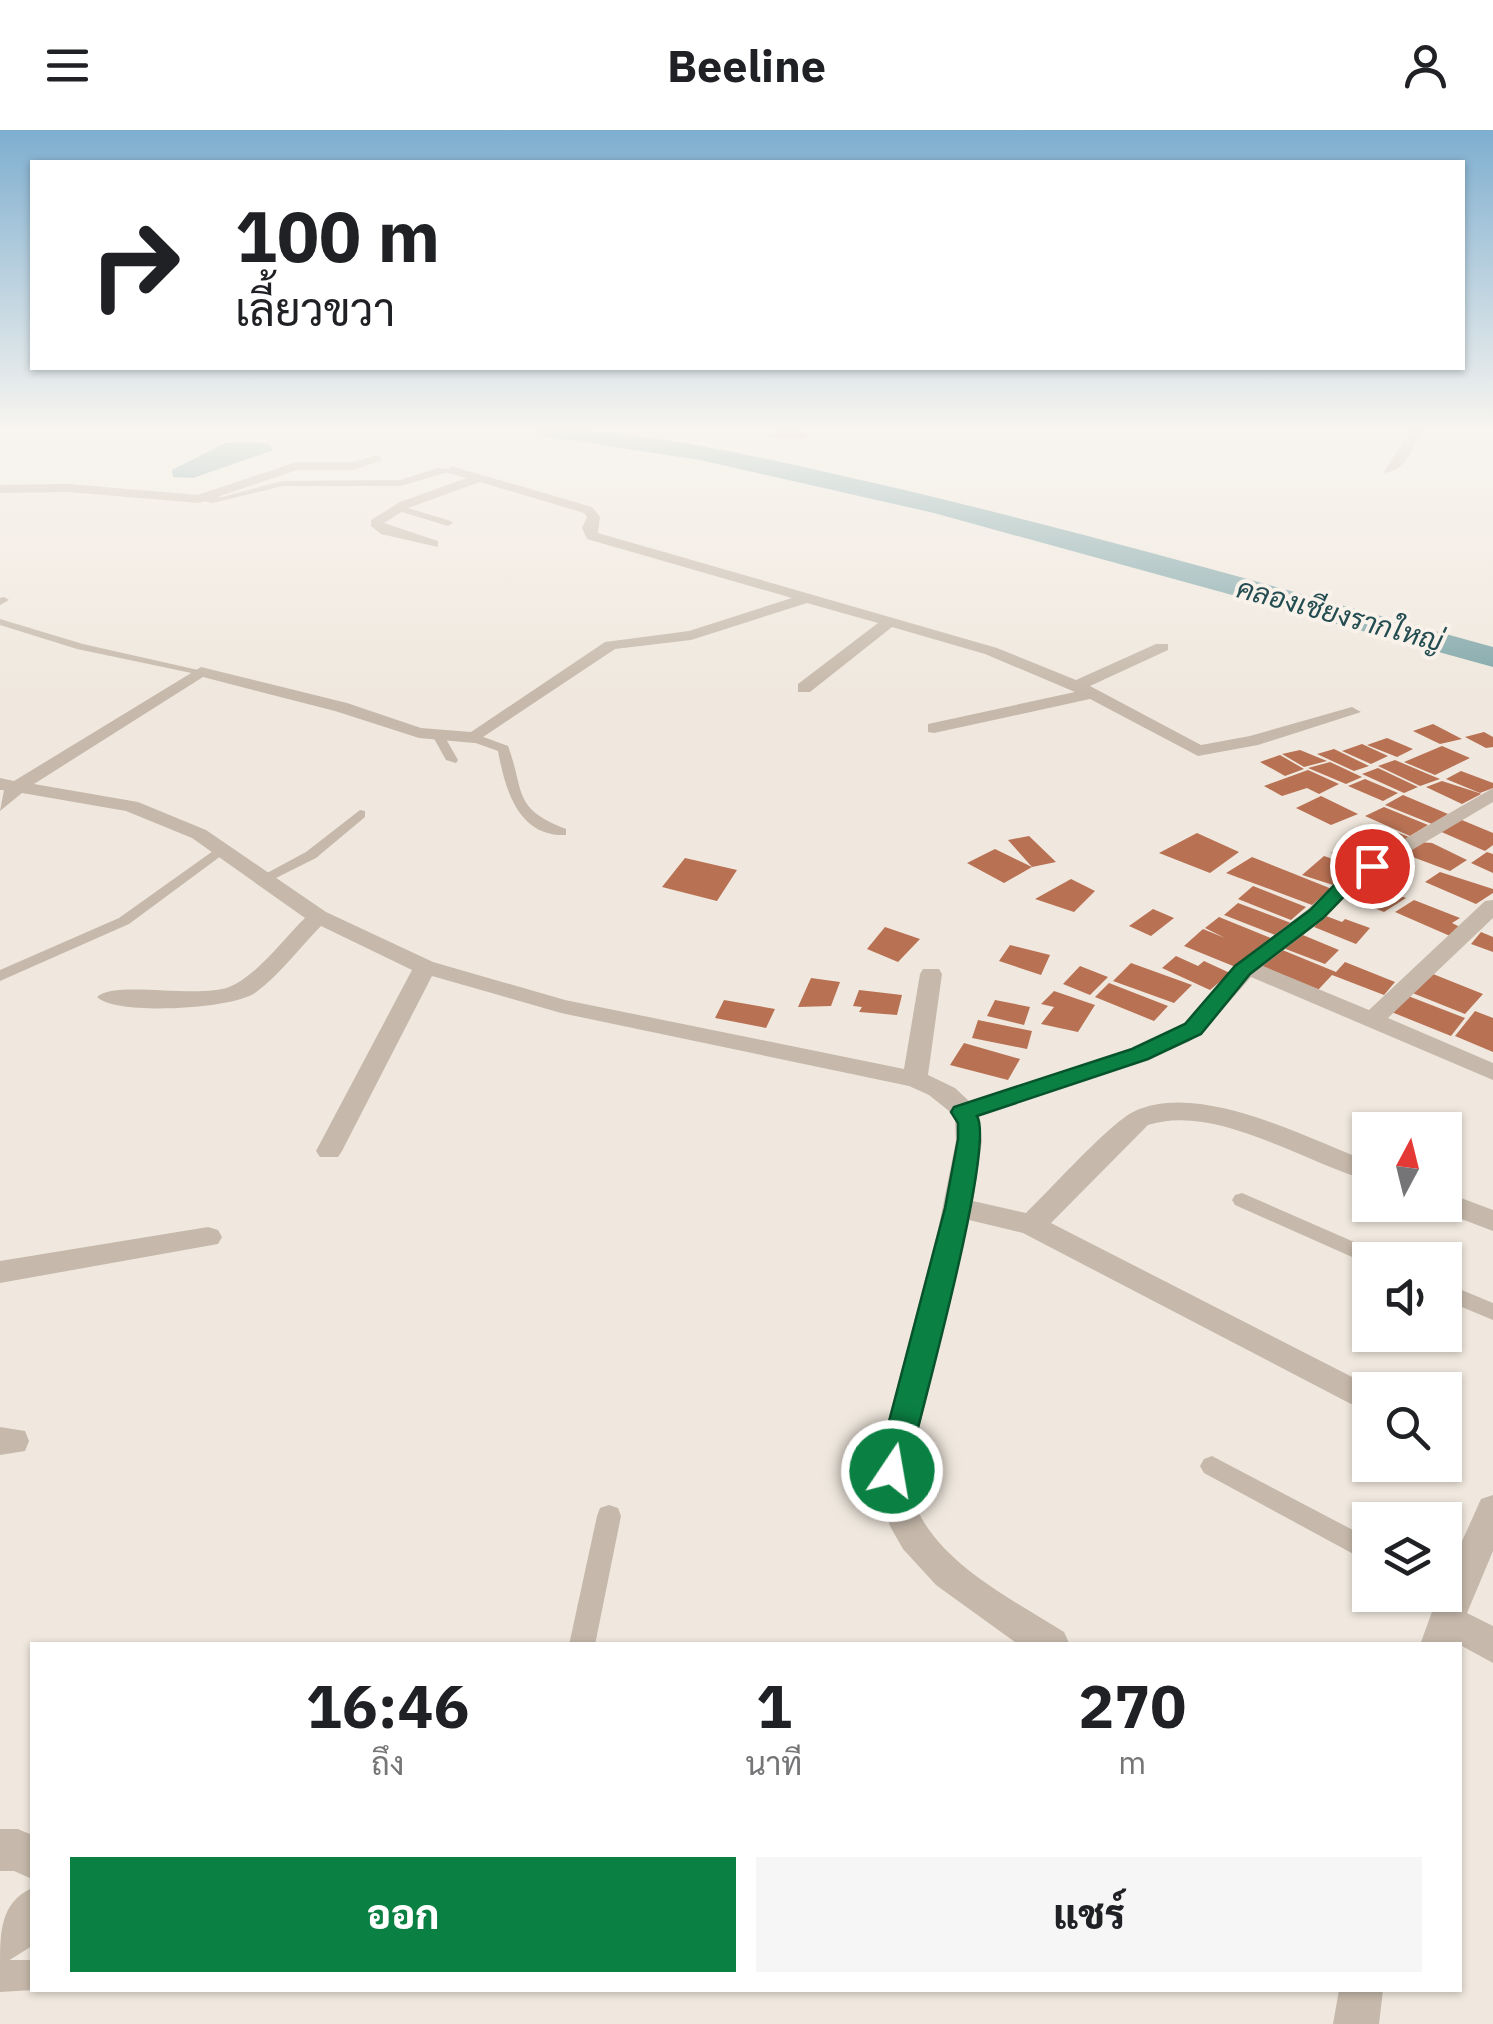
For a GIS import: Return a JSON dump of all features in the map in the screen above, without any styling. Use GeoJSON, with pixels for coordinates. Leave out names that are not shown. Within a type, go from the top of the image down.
{"type":"FeatureCollection","features":[{"type":"Feature","properties":{"kind":"street"},"geometry":{"type":"LineString","coordinates":[[383,517],[376,522],[386,531],[433,544]]}},
{"type":"Feature","properties":{"kind":"street"},"geometry":{"type":"LineString","coordinates":[[594,517],[589,528],[592,536],[991,652],[1084,690],[1203,751],[1352,712]]}},
{"type":"Feature","properties":{"kind":"street"},"geometry":{"type":"LineString","coordinates":[[0,805],[9,785],[201,672],[438,736],[474,738],[611,645],[691,635],[810,597]]}},
{"type":"Feature","properties":{"kind":"street"},"geometry":{"type":"LineString","coordinates":[[804,688],[890,621]]}},
{"type":"Feature","properties":{"kind":"street"},"geometry":{"type":"LineString","coordinates":[[934,728],[1084,690],[1162,647]]}},
{"type":"Feature","properties":{"kind":"street"},"geometry":{"type":"LineString","coordinates":[[9,785],[131,806],[199,834],[318,917],[425,966],[570,1008],[934,1085],[970,1122],[970,1139],[958,1208],[892,1471],[901,1514],[921,1547],[964,1585],[1048,1642]]}},
{"type":"Feature","properties":{"kind":"street"},"geometry":{"type":"LineString","coordinates":[[962,1112],[1140,1054],[1193,1029],[1247,967],[1316,914],[1356,875],[1493,794]]}},
{"type":"Feature","properties":{"kind":"street"},"geometry":{"type":"LineString","coordinates":[[1374,1020],[1493,906]]}},
{"type":"Feature","properties":{"kind":"street"},"geometry":{"type":"LineString","coordinates":[[109,997],[214,1000],[235,994],[247,988],[318,917]]}},
{"type":"Feature","properties":{"kind":"street"},"geometry":{"type":"LineString","coordinates":[[329,1151],[425,966]]}},
{"type":"Feature","properties":{"kind":"street"},"geometry":{"type":"LineString","coordinates":[[1247,967],[1493,1072]]}},
{"type":"Feature","properties":{"kind":"street"},"geometry":{"type":"LineString","coordinates":[[915,1079],[931,974]]}},
{"type":"Feature","properties":{"kind":"street"},"geometry":{"type":"LineString","coordinates":[[1031,1224],[1138,1119],[1163,1111],[1225,1117],[1352,1165]]}},
{"type":"Feature","properties":{"kind":"street"},"geometry":{"type":"LineString","coordinates":[[958,1208],[1031,1224],[1352,1390]]}},
{"type":"Feature","properties":{"kind":"street"},"geometry":{"type":"LineString","coordinates":[[1462,1209],[1493,1221]]}},
{"type":"Feature","properties":{"kind":"street"},"geometry":{"type":"LineString","coordinates":[[0,1272],[208,1238]]}},
{"type":"Feature","properties":{"kind":"street"},"geometry":{"type":"LineString","coordinates":[[1493,1510],[1446,1614],[1493,1645]]}},
{"type":"Feature","properties":{"kind":"street"},"geometry":{"type":"LineString","coordinates":[[0,1850],[18,1850],[30,1857]]}},
{"type":"Feature","properties":{"kind":"street"},"geometry":{"type":"LineString","coordinates":[[0,1944],[14,1935],[30,1913]]}},
{"type":"Feature","properties":{"kind":"street"},"geometry":{"type":"LineString","coordinates":[[1356,2024],[1361,1992]]}},
{"type":"Feature","properties":{"kind":"lane"},"geometry":{"type":"LineString","coordinates":[[432,517],[448,522]]}},
{"type":"Feature","properties":{"kind":"lane"},"geometry":{"type":"LineString","coordinates":[[0,622],[81,647],[201,672]]}},
{"type":"Feature","properties":{"kind":"lane"},"geometry":{"type":"LineString","coordinates":[[438,736],[452,760]]}},
{"type":"Feature","properties":{"kind":"lane"},"geometry":{"type":"LineString","coordinates":[[474,738],[504,749],[516,803],[534,822],[561,832]]}},
{"type":"Feature","properties":{"kind":"lane"},"geometry":{"type":"LineString","coordinates":[[261,880],[312,855],[360,814]]}},
{"type":"Feature","properties":{"kind":"lane"},"geometry":{"type":"LineString","coordinates":[[0,976],[124,921],[220,850]]}},
{"type":"Feature","properties":{"kind":"lane"},"geometry":{"type":"LineString","coordinates":[[1242,1200],[1352,1249]]}},
{"type":"Feature","properties":{"kind":"lane"},"geometry":{"type":"LineString","coordinates":[[1462,1298],[1493,1312]]}},
{"type":"Feature","properties":{"kind":"lane"},"geometry":{"type":"LineString","coordinates":[[1212,1466],[1352,1542]]}},
{"type":"Feature","properties":{"kind":"lane"},"geometry":{"type":"LineString","coordinates":[[583,1642],[609,1516]]}},
{"type":"Feature","properties":{"kind":"lane"},"geometry":{"type":"LineString","coordinates":[[0,1976],[30,1974]]}},
{"type":"Feature","properties":{"kind":"building"},"geometry":{"type":"Polygon","coordinates":[[[1433,724],[1462,739],[1440,744],[1413,731],[1433,724]]]}},
{"type":"Feature","properties":{"kind":"building"},"geometry":{"type":"Polygon","coordinates":[[[1484,732],[1493,737],[1493,747],[1486,748],[1465,737],[1484,732]]]}},
{"type":"Feature","properties":{"kind":"building"},"geometry":{"type":"Polygon","coordinates":[[[1387,738],[1413,749],[1397,757],[1367,745],[1387,738]]]}},
{"type":"Feature","properties":{"kind":"building"},"geometry":{"type":"Polygon","coordinates":[[[1362,744],[1388,756],[1371,764],[1342,751],[1362,744]]]}},
{"type":"Feature","properties":{"kind":"building"},"geometry":{"type":"Polygon","coordinates":[[[1442,746],[1470,758],[1435,775],[1404,762],[1442,746]]]}},
{"type":"Feature","properties":{"kind":"building"},"geometry":{"type":"Polygon","coordinates":[[[1334,749],[1369,766],[1354,771],[1317,754],[1334,749]]]}},
{"type":"Feature","properties":{"kind":"building"},"geometry":{"type":"Polygon","coordinates":[[[1300,750],[1327,761],[1304,767],[1282,754],[1300,750]]]}},
{"type":"Feature","properties":{"kind":"building"},"geometry":{"type":"Polygon","coordinates":[[[1280,755],[1304,769],[1285,776],[1260,762],[1280,755]]]}},
{"type":"Feature","properties":{"kind":"building"},"geometry":{"type":"Polygon","coordinates":[[[1395,760],[1440,779],[1420,786],[1378,766],[1395,760]]]}},
{"type":"Feature","properties":{"kind":"building"},"geometry":{"type":"Polygon","coordinates":[[[1330,762],[1362,777],[1346,784],[1308,768],[1330,762]]]}},
{"type":"Feature","properties":{"kind":"building"},"geometry":{"type":"Polygon","coordinates":[[[1378,768],[1418,787],[1404,793],[1362,774],[1378,768]]]}},
{"type":"Feature","properties":{"kind":"building"},"geometry":{"type":"Polygon","coordinates":[[[1308,770],[1339,784],[1319,794],[1307,788],[1282,796],[1264,786],[1308,770]]]}},
{"type":"Feature","properties":{"kind":"building"},"geometry":{"type":"Polygon","coordinates":[[[1461,771],[1493,783],[1493,788],[1480,793],[1446,779],[1461,771]]]}},
{"type":"Feature","properties":{"kind":"building"},"geometry":{"type":"Polygon","coordinates":[[[1365,779],[1398,793],[1383,801],[1348,786],[1365,779]]]}},
{"type":"Feature","properties":{"kind":"building"},"geometry":{"type":"Polygon","coordinates":[[[1442,781],[1481,794],[1462,804],[1426,787],[1442,781]]]}},
{"type":"Feature","properties":{"kind":"building"},"geometry":{"type":"Polygon","coordinates":[[[1403,795],[1448,814],[1432,824],[1385,805],[1403,795]]]}},
{"type":"Feature","properties":{"kind":"building"},"geometry":{"type":"Polygon","coordinates":[[[1321,796],[1358,814],[1331,825],[1296,808],[1321,796]]]}},
{"type":"Feature","properties":{"kind":"building"},"geometry":{"type":"Polygon","coordinates":[[[1384,807],[1428,825],[1410,836],[1365,816],[1384,807]]]}},
{"type":"Feature","properties":{"kind":"building"},"geometry":{"type":"Polygon","coordinates":[[[1457,818],[1493,833],[1493,845],[1485,851],[1437,830],[1457,818]]]}},
{"type":"Feature","properties":{"kind":"building"},"geometry":{"type":"Polygon","coordinates":[[[1384,827],[1414,839],[1389,853],[1359,839],[1384,827]]]}},
{"type":"Feature","properties":{"kind":"building"},"geometry":{"type":"Polygon","coordinates":[[[1197,833],[1239,852],[1210,873],[1159,853],[1197,833]]]}},
{"type":"Feature","properties":{"kind":"building"},"geometry":{"type":"Polygon","coordinates":[[[1029,836],[1056,862],[1032,867],[1008,840],[1029,836]]]}},
{"type":"Feature","properties":{"kind":"building"},"geometry":{"type":"Polygon","coordinates":[[[1354,840],[1387,856],[1366,867],[1331,853],[1354,840]]]}},
{"type":"Feature","properties":{"kind":"building"},"geometry":{"type":"Polygon","coordinates":[[[1419,842],[1432,843],[1467,860],[1450,871],[1402,853],[1419,842]]]}},
{"type":"Feature","properties":{"kind":"building"},"geometry":{"type":"Polygon","coordinates":[[[995,849],[1032,867],[1004,883],[967,863],[995,849]]]}},
{"type":"Feature","properties":{"kind":"building"},"geometry":{"type":"Polygon","coordinates":[[[1487,852],[1493,854],[1493,873],[1471,863],[1487,852]]]}},
{"type":"Feature","properties":{"kind":"building"},"geometry":{"type":"Polygon","coordinates":[[[1324,856],[1359,868],[1333,885],[1302,875],[1324,856]]]}},
{"type":"Feature","properties":{"kind":"building"},"geometry":{"type":"Polygon","coordinates":[[[1252,857],[1332,889],[1312,905],[1226,873],[1252,857]]]}},
{"type":"Feature","properties":{"kind":"building"},"geometry":{"type":"Polygon","coordinates":[[[685,858],[737,870],[717,901],[662,887],[685,858]]]}},
{"type":"Feature","properties":{"kind":"building"},"geometry":{"type":"Polygon","coordinates":[[[1440,872],[1493,889],[1493,893],[1476,904],[1425,882],[1440,872]]]}},
{"type":"Feature","properties":{"kind":"building"},"geometry":{"type":"Polygon","coordinates":[[[1071,879],[1095,891],[1074,912],[1035,899],[1071,879]]]}},
{"type":"Feature","properties":{"kind":"building"},"geometry":{"type":"Polygon","coordinates":[[[1356,879],[1406,898],[1384,912],[1340,894],[1356,879]]]}},
{"type":"Feature","properties":{"kind":"building"},"geometry":{"type":"Polygon","coordinates":[[[1253,886],[1306,907],[1291,920],[1238,899],[1253,886]]]}},
{"type":"Feature","properties":{"kind":"building"},"geometry":{"type":"Polygon","coordinates":[[[1414,900],[1460,918],[1452,923],[1462,928],[1450,936],[1395,912],[1414,900]]]}},
{"type":"Feature","properties":{"kind":"building"},"geometry":{"type":"Polygon","coordinates":[[[1238,903],[1291,923],[1278,936],[1224,915],[1238,903]]]}},
{"type":"Feature","properties":{"kind":"building"},"geometry":{"type":"Polygon","coordinates":[[[1153,909],[1174,918],[1151,936],[1129,926],[1153,909]]]}},
{"type":"Feature","properties":{"kind":"building"},"geometry":{"type":"Polygon","coordinates":[[[1326,916],[1370,928],[1356,944],[1314,927],[1326,916]]]}},
{"type":"Feature","properties":{"kind":"building"},"geometry":{"type":"Polygon","coordinates":[[[1219,917],[1276,940],[1238,968],[1184,946],[1203,929],[1225,938],[1205,928],[1219,917]]]}},
{"type":"Feature","properties":{"kind":"building"},"geometry":{"type":"Polygon","coordinates":[[[885,927],[920,939],[898,962],[867,949],[885,927]]]}},
{"type":"Feature","properties":{"kind":"building"},"geometry":{"type":"Polygon","coordinates":[[[1481,932],[1493,937],[1493,952],[1471,944],[1481,932]]]}},
{"type":"Feature","properties":{"kind":"building"},"geometry":{"type":"Polygon","coordinates":[[[1298,933],[1339,950],[1325,964],[1283,948],[1298,933]]]}},
{"type":"Feature","properties":{"kind":"building"},"geometry":{"type":"Polygon","coordinates":[[[1010,945],[1050,955],[1041,975],[999,961],[1010,945]]]}},
{"type":"Feature","properties":{"kind":"building"},"geometry":{"type":"Polygon","coordinates":[[[1280,949],[1336,972],[1345,962],[1395,982],[1384,995],[1332,975],[1318,990],[1261,967],[1280,949]]]}},
{"type":"Feature","properties":{"kind":"building"},"geometry":{"type":"Polygon","coordinates":[[[1176,956],[1198,966],[1204,961],[1230,973],[1210,990],[1162,968],[1176,956]]]}},
{"type":"Feature","properties":{"kind":"building"},"geometry":{"type":"Polygon","coordinates":[[[1131,963],[1192,985],[1174,1003],[1113,981],[1131,963]]]}},
{"type":"Feature","properties":{"kind":"building"},"geometry":{"type":"Polygon","coordinates":[[[1080,966],[1108,977],[1090,995],[1063,984],[1080,966]]]}},
{"type":"Feature","properties":{"kind":"building"},"geometry":{"type":"Polygon","coordinates":[[[1428,972],[1483,994],[1465,1014],[1410,992],[1428,972]]]}},
{"type":"Feature","properties":{"kind":"building"},"geometry":{"type":"Polygon","coordinates":[[[811,978],[840,982],[831,1006],[798,1007],[811,978]]]}},
{"type":"Feature","properties":{"kind":"building"},"geometry":{"type":"Polygon","coordinates":[[[1109,983],[1168,1006],[1154,1021],[1095,997],[1109,983]]]}},
{"type":"Feature","properties":{"kind":"building"},"geometry":{"type":"Polygon","coordinates":[[[859,990],[902,995],[897,1015],[859,1012],[862,1007],[853,1006],[859,990]]]}},
{"type":"Feature","properties":{"kind":"building"},"geometry":{"type":"Polygon","coordinates":[[[1054,991],[1095,1005],[1078,1032],[1041,1024],[1054,1007],[1041,1004],[1054,991]]]}},
{"type":"Feature","properties":{"kind":"building"},"geometry":{"type":"Polygon","coordinates":[[[1403,994],[1465,1018],[1451,1036],[1389,1011],[1403,994]]]}},
{"type":"Feature","properties":{"kind":"building"},"geometry":{"type":"Polygon","coordinates":[[[724,1000],[775,1009],[766,1028],[715,1018],[724,1000]]]}},
{"type":"Feature","properties":{"kind":"building"},"geometry":{"type":"Polygon","coordinates":[[[995,1000],[1030,1007],[1024,1025],[987,1016],[995,1000]]]}},
{"type":"Feature","properties":{"kind":"building"},"geometry":{"type":"Polygon","coordinates":[[[1475,1011],[1493,1018],[1493,1052],[1455,1036],[1475,1011]]]}},
{"type":"Feature","properties":{"kind":"building"},"geometry":{"type":"Polygon","coordinates":[[[978,1020],[1032,1031],[1027,1049],[972,1038],[978,1020]]]}},
{"type":"Feature","properties":{"kind":"building"},"geometry":{"type":"Polygon","coordinates":[[[964,1043],[1020,1059],[1008,1080],[950,1065],[964,1043]]]}},
{"type":"Feature","properties":{"kind":"waterway","name":"คลองเชียงรากใหญ่"},"geometry":{"type":"LineString","coordinates":[[982,517],[1493,657]]}},
{"type":"Feature","properties":{"kind":"route"},"geometry":{"type":"LineString","coordinates":[[892,1471],[958,1208],[970,1139],[970,1122],[962,1112],[1140,1054],[1193,1029],[1243,970],[1316,914],[1350,879],[1372,866]]}}]}
